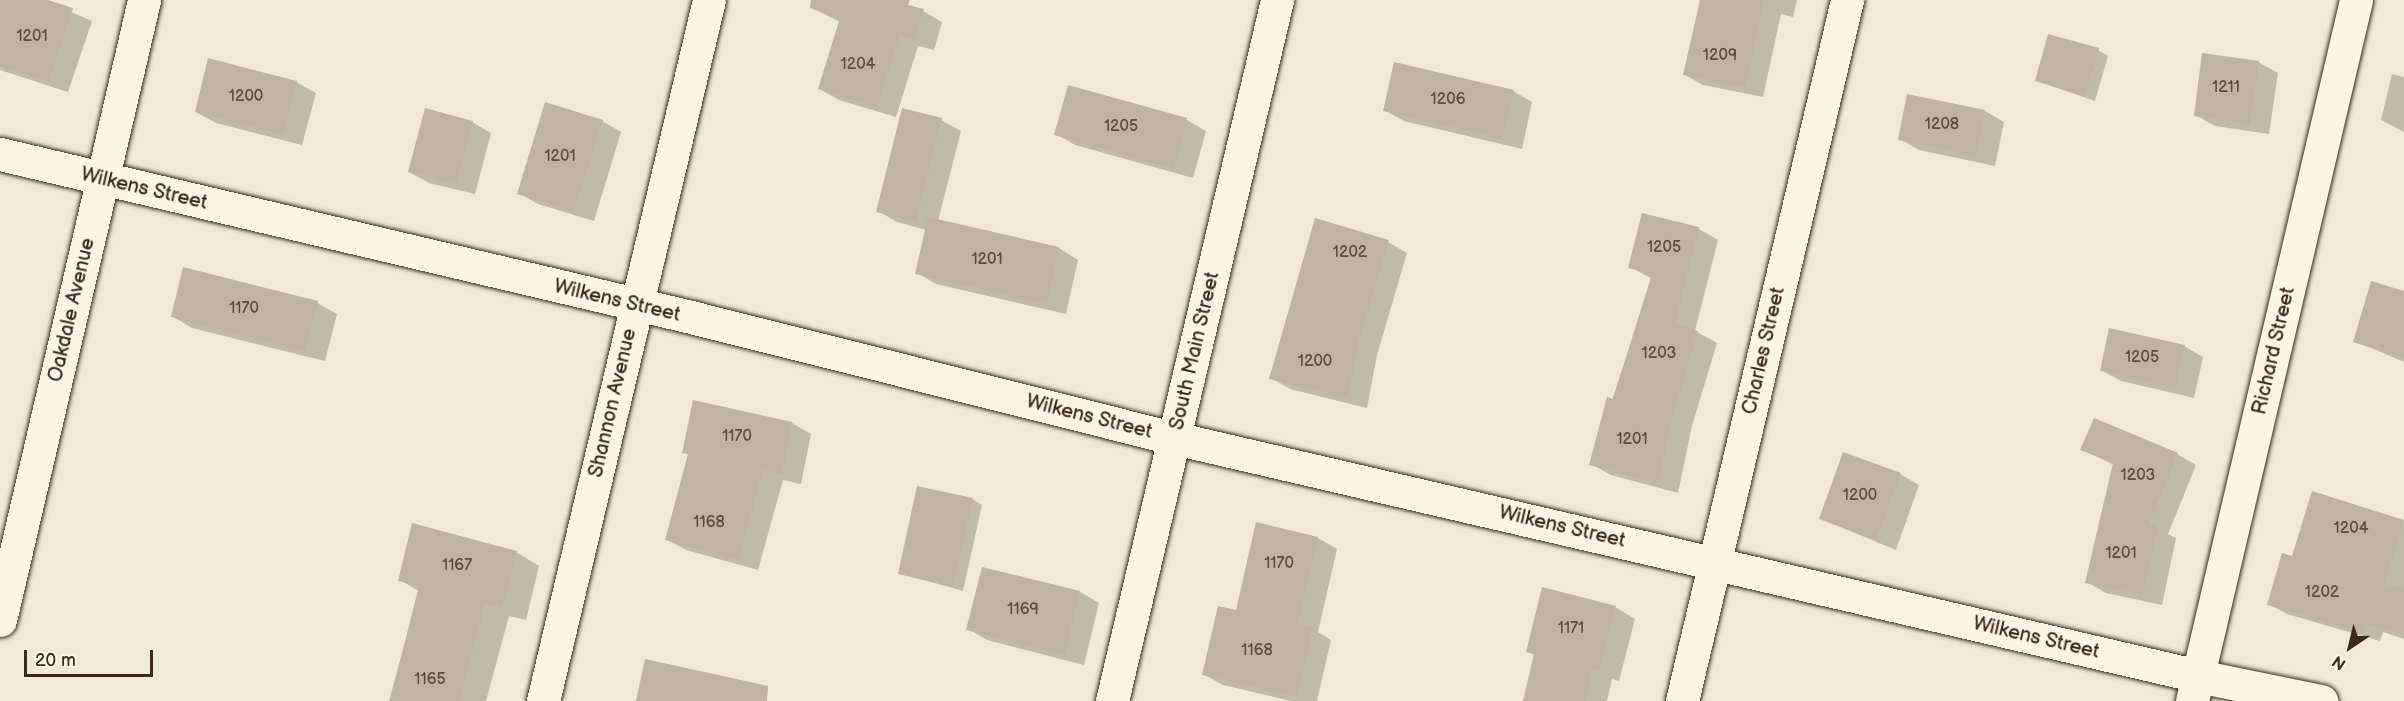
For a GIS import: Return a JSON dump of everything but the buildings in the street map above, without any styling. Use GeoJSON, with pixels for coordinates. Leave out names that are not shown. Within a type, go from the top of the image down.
{"type":"FeatureCollection","features":[{"type":"Feature","properties":{"kind":"street","name":"Oakdale Avenue"},"geometry":{"type":"LineString","coordinates":[[0,620],[144,0]]}},
{"type":"Feature","properties":{"kind":"street","name":"Shannon Avenue"},"geometry":{"type":"LineString","coordinates":[[543,701],[709,0]]}},
{"type":"Feature","properties":{"kind":"street","name":"South Main Street"},"geometry":{"type":"LineString","coordinates":[[1112,701],[1277,0]]}},
{"type":"Feature","properties":{"kind":"street","name":"Charles Street"},"geometry":{"type":"LineString","coordinates":[[1682,701],[1847,0]]}},
{"type":"Feature","properties":{"kind":"street","name":"Richard Street"},"geometry":{"type":"LineString","coordinates":[[2195,689],[2356,0]]}},
{"type":"Feature","properties":{"kind":"street","name":"Wilkens Street"},"geometry":{"type":"LineString","coordinates":[[0,154],[102,181],[636,304],[1174,438],[1715,562],[2195,689],[2321,701]]}}]}
